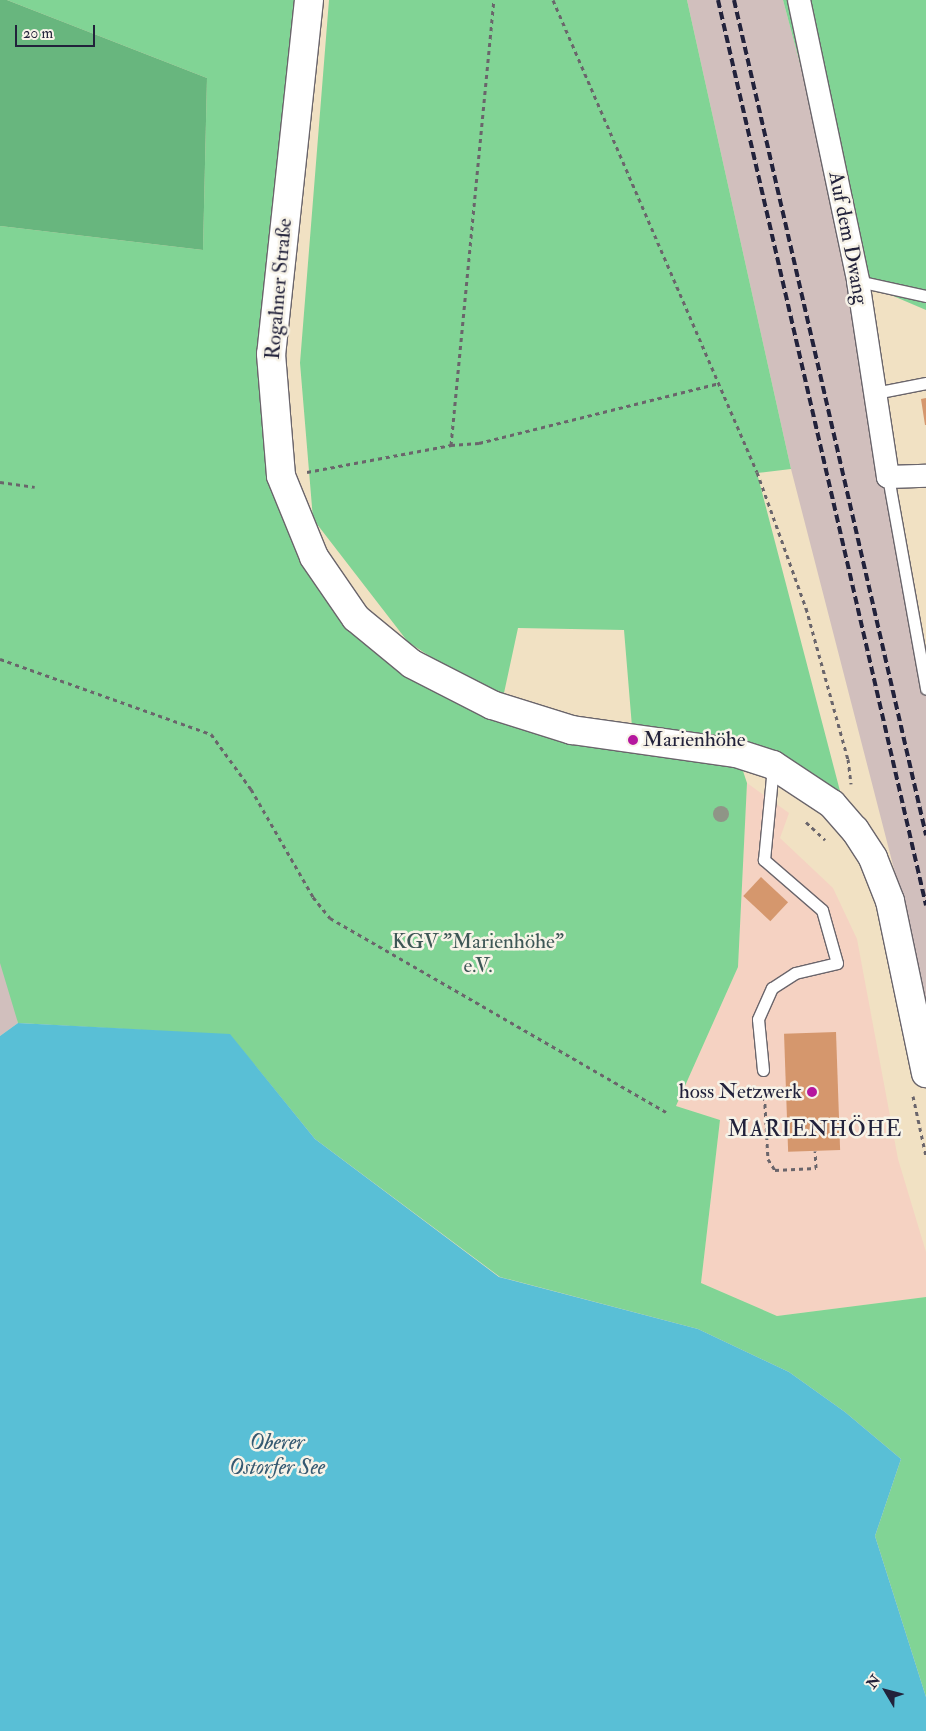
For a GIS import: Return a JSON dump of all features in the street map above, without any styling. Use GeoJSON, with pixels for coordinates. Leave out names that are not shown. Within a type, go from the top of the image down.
{"type":"FeatureCollection","features":[{"type":"Feature","properties":{"kind":"street","name":"Rogahner Straße"},"geometry":{"type":"LineString","coordinates":[[309,0],[271,354],[281,476],[314,557],[356,618],[412,664],[492,705],[572,730],[736,753],[773,765],[806,783],[832,804],[855,830],[873,858],[890,901],[919,1082]]}},
{"type":"Feature","properties":{"kind":"street","name":"Auf dem Dwang"},"geometry":{"type":"LineString","coordinates":[[799,0],[858,281],[888,477]]}},
{"type":"Feature","properties":{"kind":"street"},"geometry":{"type":"LineString","coordinates":[[888,477],[926,476]]}},
{"type":"Feature","properties":{"kind":"lane"},"geometry":{"type":"LineString","coordinates":[[858,281],[926,296]]}},
{"type":"Feature","properties":{"kind":"lane"},"geometry":{"type":"LineString","coordinates":[[875,393],[926,383]]}},
{"type":"Feature","properties":{"kind":"lane","name":"Auf dem Dwang"},"geometry":{"type":"LineString","coordinates":[[888,477],[926,690]]}},
{"type":"Feature","properties":{"kind":"lane"},"geometry":{"type":"LineString","coordinates":[[762,1070],[758,1019],[772,988],[795,974],[838,963],[822,910],[764,860],[773,765]]}},
{"type":"Feature","properties":{"kind":"path"},"geometry":{"type":"LineString","coordinates":[[451,445],[494,0]]}},
{"type":"Feature","properties":{"kind":"path"},"geometry":{"type":"LineString","coordinates":[[553,0],[757,472],[806,608],[848,759],[855,830]]}},
{"type":"Feature","properties":{"kind":"path"},"geometry":{"type":"LineString","coordinates":[[281,476],[451,445],[479,443],[719,382]]}},
{"type":"Feature","properties":{"kind":"path"},"geometry":{"type":"LineString","coordinates":[[0,482],[34,487]]}},
{"type":"Feature","properties":{"kind":"path"},"geometry":{"type":"LineString","coordinates":[[0,659],[211,734],[251,789],[313,897],[330,918],[666,1112]]}},
{"type":"Feature","properties":{"kind":"path"},"geometry":{"type":"LineString","coordinates":[[770,794],[793,808],[829,844]]}},
{"type":"Feature","properties":{"kind":"path"},"geometry":{"type":"LineString","coordinates":[[762,1070],[768,1159],[775,1170],[816,1168],[815,1151]]}},
{"type":"Feature","properties":{"kind":"path"},"geometry":{"type":"LineString","coordinates":[[919,1082],[926,1156]]}},
{"type":"Feature","properties":{"kind":"shaded area"},"geometry":{"type":"Polygon","coordinates":[[[687,0],[783,0],[858,281],[926,689],[926,1009],[894,869],[791,469],[687,0]]]}},
{"type":"Feature","properties":{"kind":"shaded area"},"geometry":{"type":"Polygon","coordinates":[[[747,783],[789,813],[780,838],[833,888],[857,939],[898,1159],[926,1252],[926,1297],[777,1316],[701,1283],[720,1120],[676,1106],[738,967],[747,783]]]}},
{"type":"Feature","properties":{"kind":"shaded area"},"geometry":{"type":"Polygon","coordinates":[[[0,924],[18,1023],[0,1036],[0,924]]]}},
{"type":"Feature","properties":{"kind":"green space"},"geometry":{"type":"Polygon","coordinates":[[[0,0],[7,0],[207,78],[203,250],[0,226],[0,0]]]}},
{"type":"Feature","properties":{"kind":"green space","name":"KGV \"Marienhöhe\" e.V."},"geometry":{"type":"Polygon","coordinates":[[[7,0],[309,0],[271,354],[281,476],[314,557],[412,664],[633,739],[624,630],[518,628],[504,693],[472,684],[408,642],[313,519],[300,363],[329,0],[687,0],[791,469],[757,473],[846,814],[737,753],[747,783],[738,967],[676,1106],[720,1120],[701,1283],[777,1316],[926,1297],[926,1697],[875,1536],[901,1459],[845,1412],[789,1372],[698,1329],[500,1277],[315,1139],[230,1035],[18,1023],[0,963],[0,226],[203,250],[207,78],[7,0]]]}},
{"type":"Feature","properties":{"kind":"green space"},"geometry":{"type":"Polygon","coordinates":[[[783,0],[926,0],[926,310],[858,281],[783,0]]]}},
{"type":"Feature","properties":{"kind":"water","name":"Oberer Ostorfer See"},"geometry":{"type":"Polygon","coordinates":[[[18,1023],[230,1034],[315,1139],[499,1277],[698,1329],[789,1372],[845,1412],[901,1459],[875,1536],[926,1697],[926,1731],[0,1731],[0,1036],[18,1023]]]}},
{"type":"Feature","properties":{"kind":"building"},"geometry":{"type":"Polygon","coordinates":[[[926,398],[926,425],[925,425],[921,399],[926,398]]]}},
{"type":"Feature","properties":{"kind":"building"},"geometry":{"type":"Polygon","coordinates":[[[761,877],[788,902],[770,921],[743,896],[761,877]]]}},
{"type":"Feature","properties":{"kind":"building","name":"hoss Netzwerk"},"geometry":{"type":"Polygon","coordinates":[[[836,1032],[840,1150],[788,1152],[784,1034],[836,1032]]]}},
{"type":"Feature","properties":{"kind":"railway"},"geometry":{"type":"LineString","coordinates":[[718,0],[926,905]]}},
{"type":"Feature","properties":{"kind":"railway"},"geometry":{"type":"LineString","coordinates":[[734,0],[926,835]]}},
{"type":"Feature","properties":{"kind":"place","name":"Marienhöhe"},"geometry":{"type":"Point","coordinates":[633,740]}},
{"type":"Feature","properties":{"kind":"place","name":"hoss Netzwerk"},"geometry":{"type":"Point","coordinates":[812,1092]}},
{"type":"Feature","properties":{"kind":"district","name":"MARIENHÖHE"},"geometry":{"type":"Point","coordinates":[815,1130]}}]}
